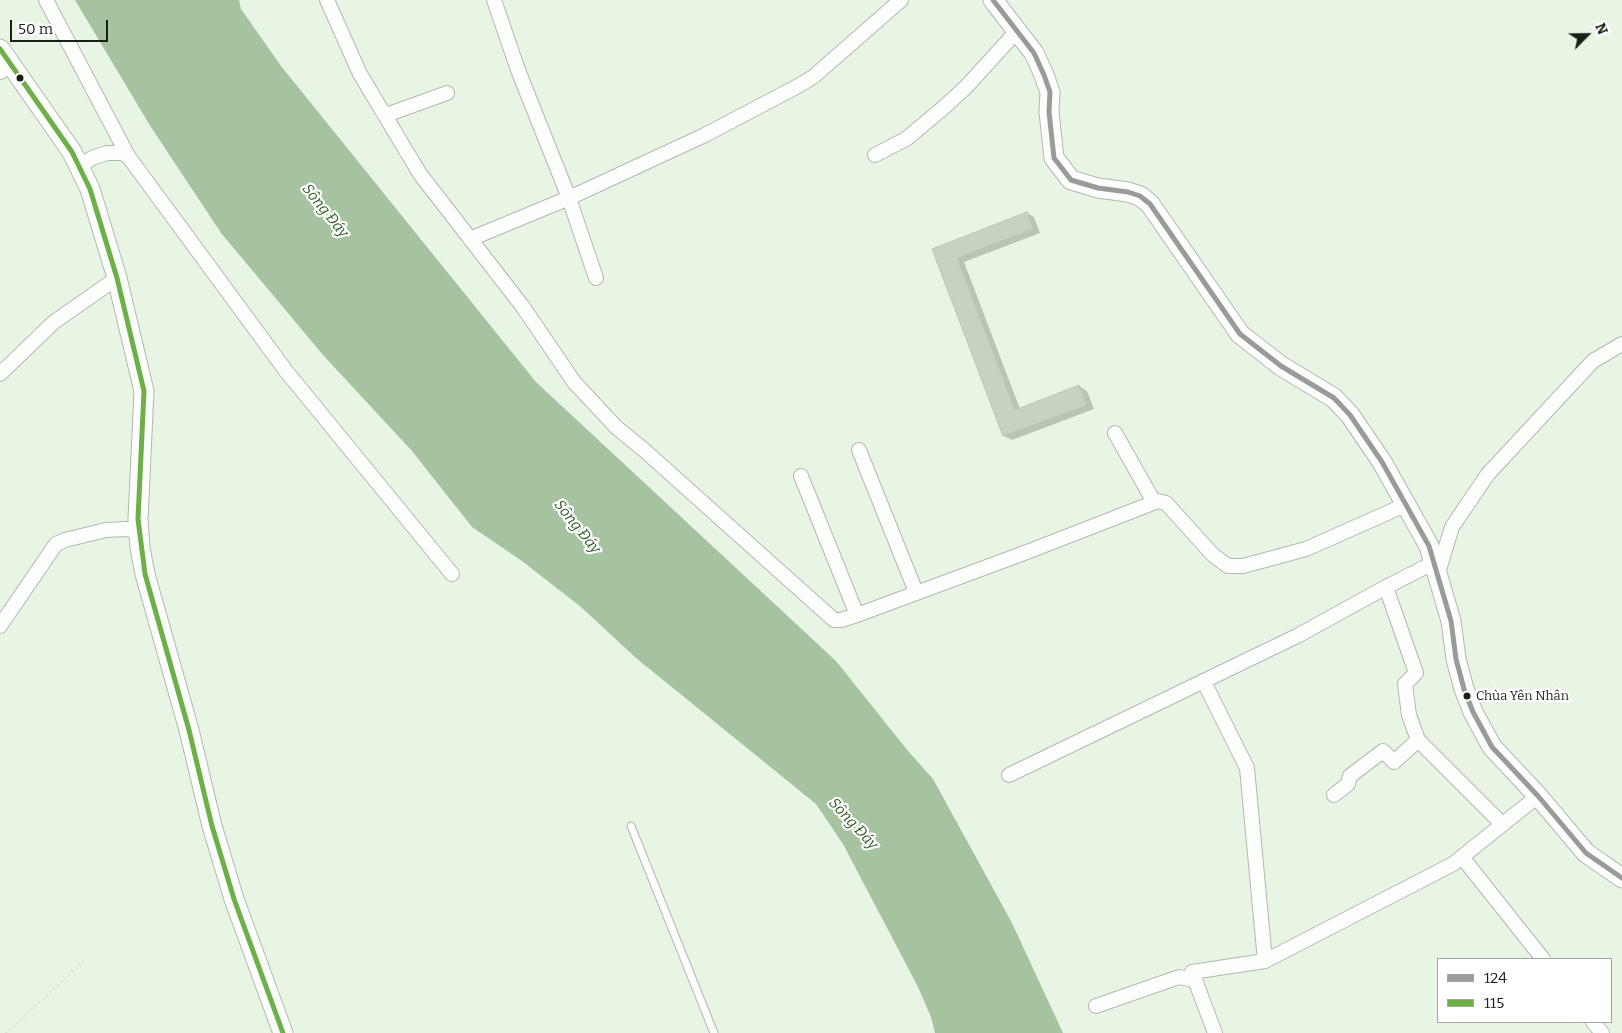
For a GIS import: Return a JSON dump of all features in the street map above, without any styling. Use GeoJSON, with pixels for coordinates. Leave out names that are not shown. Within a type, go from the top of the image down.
{"type":"FeatureCollection","features":[{"type":"Feature","properties":{"kind":"street"},"geometry":{"type":"LineString","coordinates":[[46,0],[128,156],[286,371],[452,574]]}},
{"type":"Feature","properties":{"kind":"street"},"geometry":{"type":"LineString","coordinates":[[327,0],[360,74],[386,114],[420,174],[523,307],[574,382],[616,428],[644,450],[830,618],[838,621],[857,615],[1027,552],[1154,502],[1166,504],[1213,555],[1228,566],[1243,566],[1306,549],[1405,505]]}},
{"type":"Feature","properties":{"kind":"street"},"geometry":{"type":"LineString","coordinates":[[494,0],[518,70],[569,198],[596,278]]}},
{"type":"Feature","properties":{"kind":"street"},"geometry":{"type":"LineString","coordinates":[[470,239],[569,198],[705,135],[798,86],[819,72],[901,0]]}},
{"type":"Feature","properties":{"kind":"street"},"geometry":{"type":"LineString","coordinates":[[993,0],[1034,53],[1050,92],[1052,144],[1057,164],[1071,180],[1098,188],[1128,192],[1140,196],[1150,204],[1240,334],[1281,366],[1334,398],[1350,415],[1382,462],[1429,546],[1450,621],[1456,659],[1464,689],[1473,712],[1492,747],[1538,796],[1586,853],[1622,878]]}},
{"type":"Feature","properties":{"kind":"street"},"geometry":{"type":"LineString","coordinates":[[875,155],[906,139],[942,109],[966,87],[1018,30]]}},
{"type":"Feature","properties":{"kind":"street"},"geometry":{"type":"LineString","coordinates":[[0,49],[6,68],[72,152],[90,189],[117,278],[144,391],[139,531],[143,565],[154,613],[190,730],[212,826],[234,899],[283,1033]]}},
{"type":"Feature","properties":{"kind":"street"},"geometry":{"type":"LineString","coordinates":[[386,114],[447,93]]}},
{"type":"Feature","properties":{"kind":"street"},"geometry":{"type":"LineString","coordinates":[[79,167],[92,158],[107,153],[122,153],[128,156]]}},
{"type":"Feature","properties":{"kind":"street"},"geometry":{"type":"LineString","coordinates":[[0,374],[54,322],[117,278]]}},
{"type":"Feature","properties":{"kind":"street"},"geometry":{"type":"LineString","coordinates":[[1436,569],[1452,526],[1488,474],[1593,361],[1622,344]]}},
{"type":"Feature","properties":{"kind":"street"},"geometry":{"type":"LineString","coordinates":[[1115,433],[1154,502]]}},
{"type":"Feature","properties":{"kind":"street"},"geometry":{"type":"LineString","coordinates":[[859,450],[916,592]]}},
{"type":"Feature","properties":{"kind":"street"},"geometry":{"type":"LineString","coordinates":[[801,476],[857,615]]}},
{"type":"Feature","properties":{"kind":"street"},"geometry":{"type":"LineString","coordinates":[[0,626],[56,544],[106,530],[126,529],[139,531]]}},
{"type":"Feature","properties":{"kind":"street"},"geometry":{"type":"LineString","coordinates":[[1009,775],[1297,636],[1388,586],[1436,569]]}},
{"type":"Feature","properties":{"kind":"street"},"geometry":{"type":"LineString","coordinates":[[1388,586],[1387,590],[1416,673],[1406,684],[1409,715],[1418,740],[1502,824]]}},
{"type":"Feature","properties":{"kind":"street"},"geometry":{"type":"LineString","coordinates":[[1204,682],[1247,768],[1265,961]]}},
{"type":"Feature","properties":{"kind":"street"},"geometry":{"type":"LineString","coordinates":[[1334,795],[1348,784],[1350,776],[1383,751],[1394,762],[1418,740]]}},
{"type":"Feature","properties":{"kind":"street"},"geometry":{"type":"LineString","coordinates":[[1215,1033],[1192,972],[1265,961],[1453,864],[1538,796]]}},
{"type":"Feature","properties":{"kind":"street"},"geometry":{"type":"LineString","coordinates":[[1462,857],[1542,958]]}},
{"type":"Feature","properties":{"kind":"street"},"geometry":{"type":"LineString","coordinates":[[1096,1006],[1179,977],[1195,980]]}},
{"type":"Feature","properties":{"kind":"street"},"geometry":{"type":"LineString","coordinates":[[1594,1023],[1602,1033]]}},
{"type":"Feature","properties":{"kind":"lane"},"geometry":{"type":"LineString","coordinates":[[631,826],[714,1033]]}},
{"type":"Feature","properties":{"kind":"path"},"geometry":{"type":"LineString","coordinates":[[6,1033],[86,959]]}},
{"type":"Feature","properties":{"kind":"water","name":"Sông Đáy"},"geometry":{"type":"Polygon","coordinates":[[[75,0],[239,0],[241,9],[281,66],[536,382],[836,661],[908,751],[933,779],[1012,923],[1063,1033],[935,1033],[931,1017],[918,987],[843,844],[816,804],[636,658],[581,607],[522,561],[472,527],[412,451],[323,355],[221,233],[149,124],[75,0]]]}},
{"type":"Feature","properties":{"kind":"building"},"geometry":{"type":"Polygon","coordinates":[[[1027,212],[1033,229],[957,258],[1015,410],[1079,385],[1087,405],[1003,436],[932,249],[1027,212]]]}},
{"type":"Feature","properties":{"kind":"transit line","name":"124"},"geometry":{"type":"LineString","coordinates":[[993,0],[1034,53],[1044,75],[1050,92],[1049,112],[1054,158],[1071,180],[1098,188],[1128,192],[1140,196],[1150,204],[1240,334],[1281,366],[1334,398],[1350,415],[1382,462],[1429,546],[1451,621],[1456,659],[1464,689],[1473,712],[1492,747],[1538,796],[1586,853],[1622,878]]}},
{"type":"Feature","properties":{"kind":"transit line","name":"115"},"geometry":{"type":"LineString","coordinates":[[0,49],[72,152],[90,189],[117,278],[144,391],[138,519],[145,574],[189,730],[212,826],[234,899],[283,1033]]}},
{"type":"Feature","properties":{"kind":"place","name":"Chùa Yên Nhân"},"geometry":{"type":"Point","coordinates":[1467,696]}}]}
